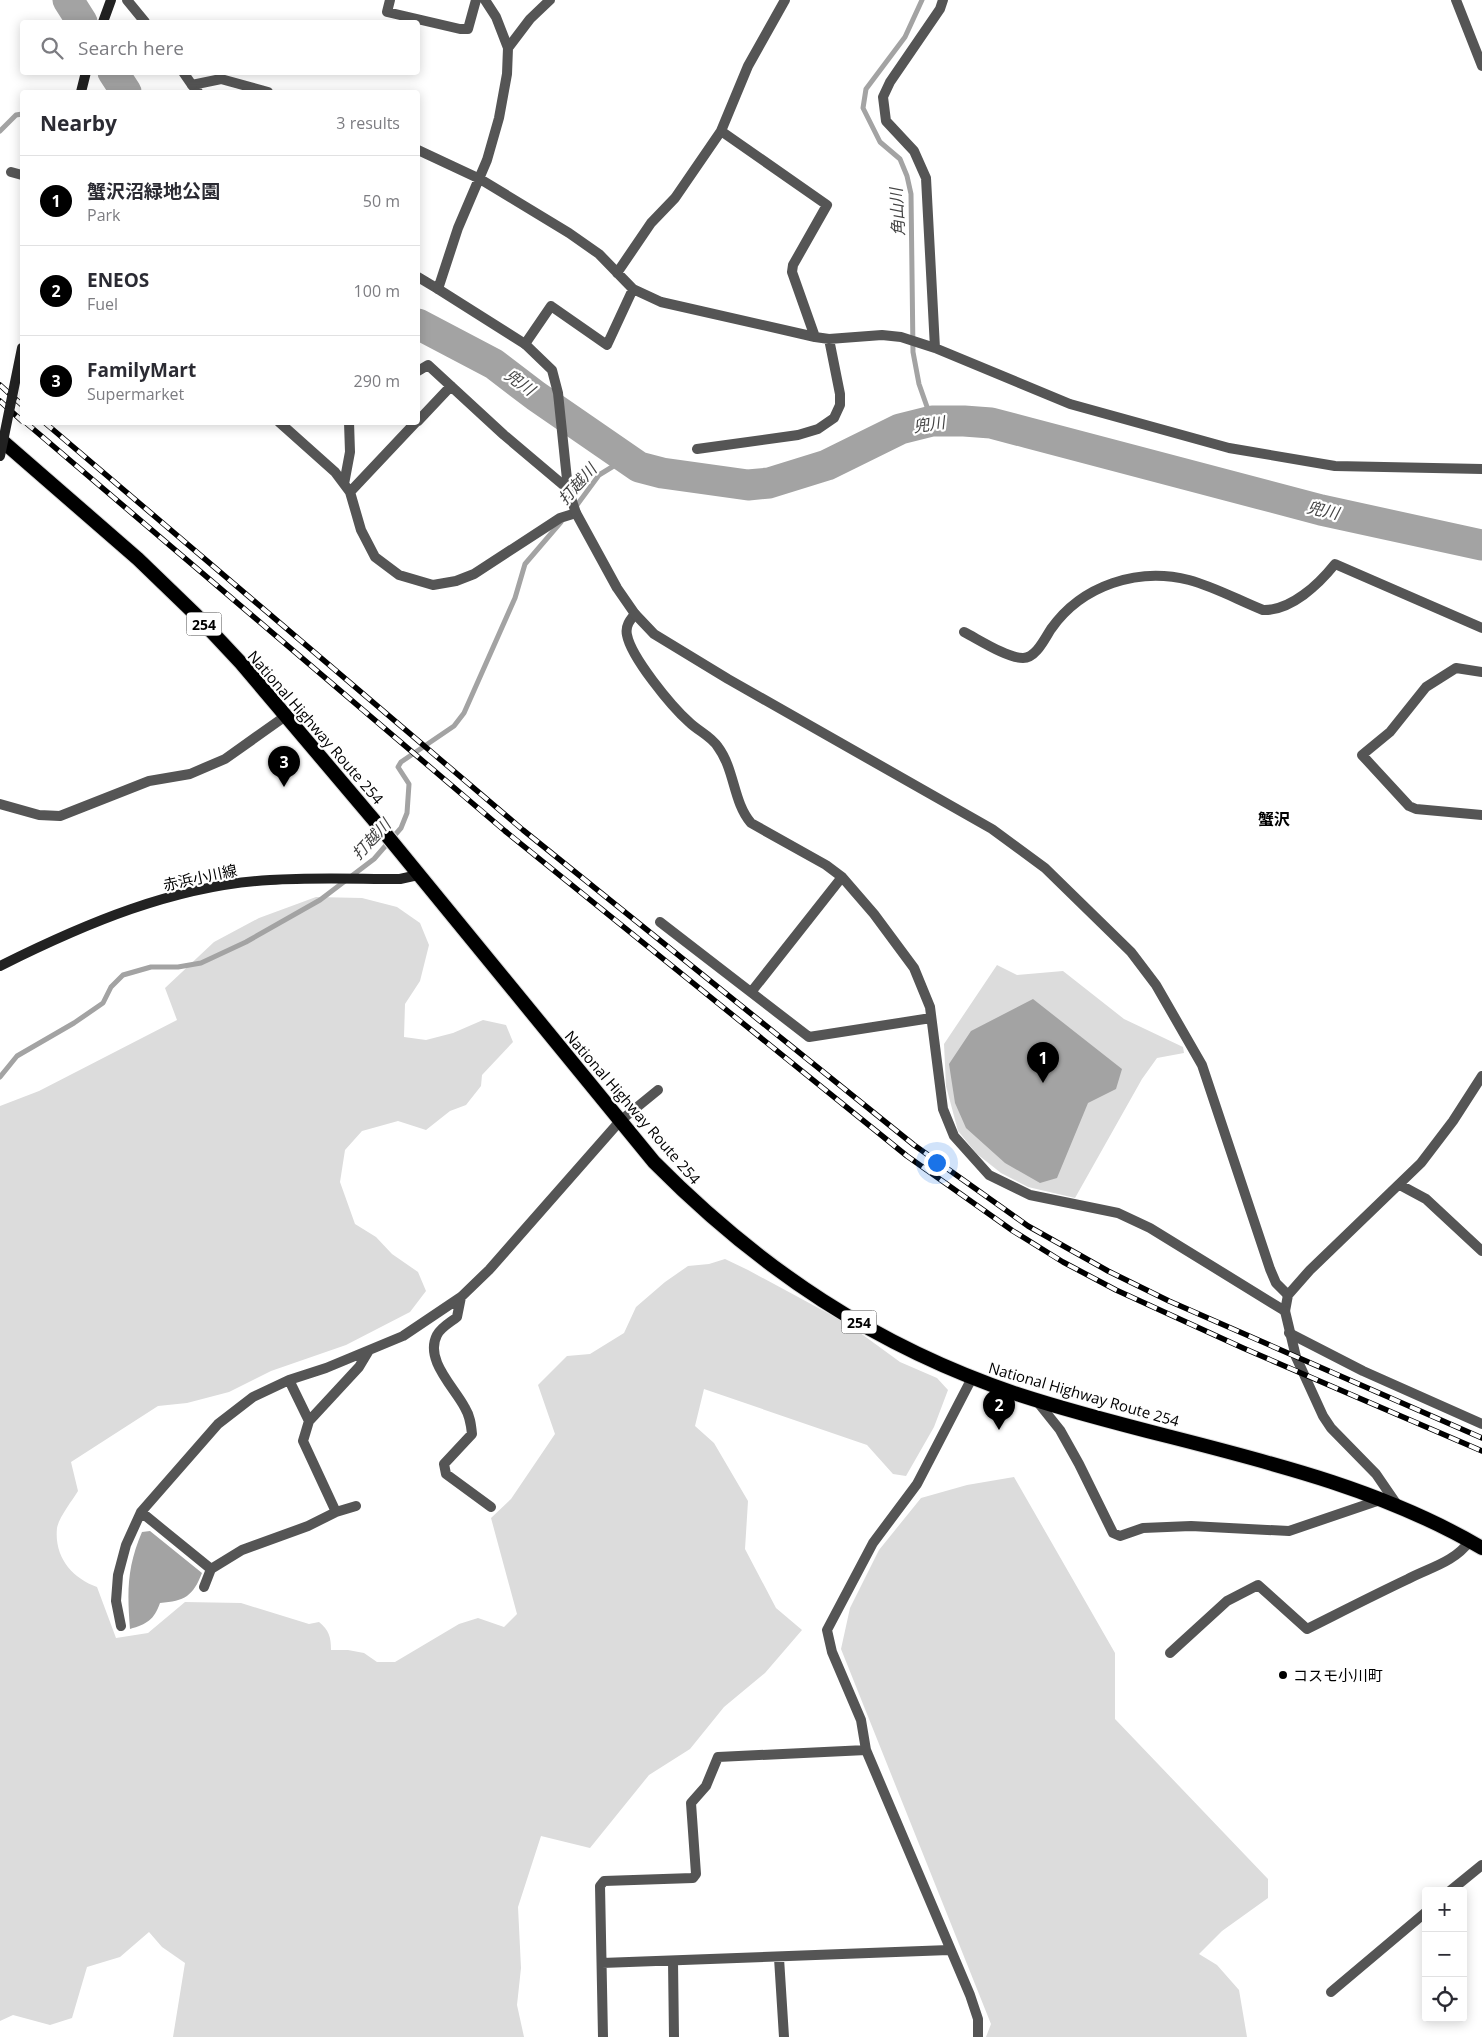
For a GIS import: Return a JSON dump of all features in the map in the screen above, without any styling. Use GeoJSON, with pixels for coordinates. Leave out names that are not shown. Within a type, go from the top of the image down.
{"type":"FeatureCollection","features":[{"type":"Feature","properties":{"kind":"highway","name":"National Highway Route 254"},"geometry":{"type":"LineString","coordinates":[[0,439],[145,565],[196,615],[286,715],[384,832],[654,1162],[693,1201],[752,1252],[817,1299],[889,1339],[972,1378],[1036,1400],[1198,1443],[1380,1500],[1482,1548]]}},
{"type":"Feature","properties":{"kind":"main road"},"geometry":{"type":"LineString","coordinates":[[104,20],[111,0]]}},
{"type":"Feature","properties":{"kind":"main road"},"geometry":{"type":"LineString","coordinates":[[82,90],[85,75]]}},
{"type":"Feature","properties":{"kind":"main road"},"geometry":{"type":"LineString","coordinates":[[0,456],[20,358]]}},
{"type":"Feature","properties":{"kind":"main road","name":"赤浜小川線"},"geometry":{"type":"LineString","coordinates":[[0,966],[89,924],[145,905],[221,886],[270,880],[400,879],[418,875]]}},
{"type":"Feature","properties":{"kind":"street"},"geometry":{"type":"LineString","coordinates":[[126,0],[137,5],[144,20]]}},
{"type":"Feature","properties":{"kind":"street"},"geometry":{"type":"LineString","coordinates":[[390,0],[387,12],[460,29],[468,29],[476,0]]}},
{"type":"Feature","properties":{"kind":"street"},"geometry":{"type":"LineString","coordinates":[[438,290],[458,228],[480,179],[499,118],[508,48],[496,17],[485,0]]}},
{"type":"Feature","properties":{"kind":"street"},"geometry":{"type":"LineString","coordinates":[[508,48],[530,19],[550,0]]}},
{"type":"Feature","properties":{"kind":"street"},"geometry":{"type":"LineString","coordinates":[[617,272],[651,223],[675,198],[721,131],[748,66],[785,0]]}},
{"type":"Feature","properties":{"kind":"street"},"geometry":{"type":"LineString","coordinates":[[935,348],[926,178],[914,150],[886,121],[883,97],[890,82],[940,9],[943,0]]}},
{"type":"Feature","properties":{"kind":"street"},"geometry":{"type":"LineString","coordinates":[[1456,0],[1482,66]]}},
{"type":"Feature","properties":{"kind":"street"},"geometry":{"type":"LineString","coordinates":[[185,75],[195,89],[221,79],[261,90]]}},
{"type":"Feature","properties":{"kind":"street"},"geometry":{"type":"LineString","coordinates":[[721,131],[827,205],[793,265],[792,272],[815,337]]}},
{"type":"Feature","properties":{"kind":"street"},"geometry":{"type":"LineString","coordinates":[[420,151],[480,179],[569,233],[599,254],[633,289],[661,302],[815,337],[829,339],[882,335],[901,337],[935,348],[1070,404],[1229,448],[1335,466],[1482,469]]}},
{"type":"Feature","properties":{"kind":"street"},"geometry":{"type":"LineString","coordinates":[[11,172],[20,174]]}},
{"type":"Feature","properties":{"kind":"street"},"geometry":{"type":"LineString","coordinates":[[420,278],[524,344],[552,370],[558,393],[568,489],[576,513],[617,588],[634,614],[654,634],[992,829],[1045,868],[1131,952],[1156,985],[1202,1065],[1270,1269],[1276,1283],[1288,1295]]}},
{"type":"Feature","properties":{"kind":"street"},"geometry":{"type":"LineString","coordinates":[[524,344],[551,306],[606,345],[633,289]]}},
{"type":"Feature","properties":{"kind":"street"},"geometry":{"type":"LineString","coordinates":[[697,450],[798,435],[818,429],[834,418],[840,405],[840,394],[829,339]]}},
{"type":"Feature","properties":{"kind":"street"},"geometry":{"type":"LineString","coordinates":[[420,370],[428,364],[504,435],[568,489]]}},
{"type":"Feature","properties":{"kind":"street"},"geometry":{"type":"LineString","coordinates":[[420,419],[451,386]]}},
{"type":"Feature","properties":{"kind":"street"},"geometry":{"type":"LineString","coordinates":[[282,425],[335,472],[347,488],[361,530],[375,558],[399,575],[433,585],[456,581],[474,574],[560,518],[576,513]]}},
{"type":"Feature","properties":{"kind":"street"},"geometry":{"type":"LineString","coordinates":[[347,488],[350,452],[349,425]]}},
{"type":"Feature","properties":{"kind":"street"},"geometry":{"type":"LineString","coordinates":[[347,488],[414,425]]}},
{"type":"Feature","properties":{"kind":"street"},"geometry":{"type":"LineString","coordinates":[[964,632],[1008,654],[1023,658],[1031,655],[1038,648],[1060,616],[1090,591],[1105,585],[1130,578],[1156,576],[1188,580],[1218,589],[1263,610],[1271,611],[1311,589],[1336,564],[1482,628]]}},
{"type":"Feature","properties":{"kind":"street"},"geometry":{"type":"LineString","coordinates":[[634,614],[627,624],[627,635],[636,653],[666,698],[689,722],[718,746],[734,779],[743,814],[751,824],[842,877],[874,914],[914,968],[930,1007],[943,1109],[954,1136],[989,1175],[1030,1194],[1118,1213],[1150,1228],[1285,1311]]}},
{"type":"Feature","properties":{"kind":"street"},"geometry":{"type":"LineString","coordinates":[[1482,672],[1456,668],[1426,687],[1390,732],[1362,754],[1409,806],[1416,809],[1482,815]]}},
{"type":"Feature","properties":{"kind":"street"},"geometry":{"type":"LineString","coordinates":[[0,804],[39,815],[60,816],[149,781],[190,774],[225,759],[286,715]]}},
{"type":"Feature","properties":{"kind":"street"},"geometry":{"type":"LineString","coordinates":[[752,991],[842,877]]}},
{"type":"Feature","properties":{"kind":"street"},"geometry":{"type":"LineString","coordinates":[[660,922],[752,991],[809,1037],[931,1018]]}},
{"type":"Feature","properties":{"kind":"street"},"geometry":{"type":"LineString","coordinates":[[1400,1509],[1376,1474],[1331,1428],[1323,1416],[1302,1373],[1289,1333],[1285,1311],[1288,1295],[1310,1270],[1400,1185],[1440,1139],[1482,1076]]}},
{"type":"Feature","properties":{"kind":"street"},"geometry":{"type":"LineString","coordinates":[[121,1626],[116,1602],[118,1575],[126,1545],[141,1512],[218,1424],[253,1397],[289,1380],[368,1352],[403,1336],[460,1297],[490,1270],[620,1121],[658,1090]]}},
{"type":"Feature","properties":{"kind":"street"},"geometry":{"type":"LineString","coordinates":[[1400,1185],[1426,1199],[1482,1251]]}},
{"type":"Feature","properties":{"kind":"street"},"geometry":{"type":"LineString","coordinates":[[460,1297],[458,1317],[437,1335],[435,1344],[436,1361],[466,1408],[471,1422],[472,1434],[444,1464],[446,1474],[491,1507]]}},
{"type":"Feature","properties":{"kind":"street"},"geometry":{"type":"LineString","coordinates":[[1289,1333],[1363,1371],[1482,1424]]}},
{"type":"Feature","properties":{"kind":"street"},"geometry":{"type":"LineString","coordinates":[[336,1512],[303,1441],[309,1421],[359,1367],[368,1352]]}},
{"type":"Feature","properties":{"kind":"street"},"geometry":{"type":"LineString","coordinates":[[972,1378],[917,1484],[873,1542],[828,1630],[832,1652],[861,1720],[866,1750],[949,1950],[970,1995],[978,2019],[978,2037]]}},
{"type":"Feature","properties":{"kind":"street"},"geometry":{"type":"LineString","coordinates":[[289,1380],[309,1421]]}},
{"type":"Feature","properties":{"kind":"street"},"geometry":{"type":"LineString","coordinates":[[1036,1400],[1060,1430],[1080,1464],[1113,1534],[1120,1536],[1143,1528],[1191,1526],[1288,1531],[1380,1500]]}},
{"type":"Feature","properties":{"kind":"street"},"geometry":{"type":"LineString","coordinates":[[204,1587],[211,1569],[242,1550],[308,1526],[336,1512],[356,1506]]}},
{"type":"Feature","properties":{"kind":"street"},"geometry":{"type":"LineString","coordinates":[[141,1512],[211,1569]]}},
{"type":"Feature","properties":{"kind":"street"},"geometry":{"type":"LineString","coordinates":[[1170,1653],[1227,1602],[1258,1585],[1308,1629],[1412,1576],[1447,1563],[1462,1551],[1470,1541]]}},
{"type":"Feature","properties":{"kind":"street"},"geometry":{"type":"LineString","coordinates":[[603,2037],[600,1886],[604,1881],[693,1878],[696,1874],[691,1803],[706,1786],[718,1757],[866,1750]]}},
{"type":"Feature","properties":{"kind":"street"},"geometry":{"type":"LineString","coordinates":[[1455,1887],[1482,1865]]}},
{"type":"Feature","properties":{"kind":"street"},"geometry":{"type":"LineString","coordinates":[[1331,1992],[1422,1915]]}},
{"type":"Feature","properties":{"kind":"street"},"geometry":{"type":"LineString","coordinates":[[602,1964],[949,1950]]}},
{"type":"Feature","properties":{"kind":"street"},"geometry":{"type":"LineString","coordinates":[[779,1958],[784,2037]]}},
{"type":"Feature","properties":{"kind":"street"},"geometry":{"type":"LineString","coordinates":[[673,1962],[674,2037]]}},
{"type":"Feature","properties":{"kind":"shaded area"},"geometry":{"type":"Polygon","coordinates":[[[316,897],[362,898],[397,907],[420,923],[429,945],[420,981],[405,1004],[404,1037],[426,1040],[453,1033],[483,1020],[506,1025],[513,1042],[482,1075],[481,1086],[466,1105],[450,1111],[426,1130],[398,1121],[362,1131],[345,1150],[340,1182],[355,1224],[376,1237],[392,1254],[418,1272],[426,1291],[410,1312],[346,1345],[271,1371],[229,1392],[187,1403],[158,1406],[71,1462],[78,1491],[58,1524],[58,1548],[66,1565],[73,1572],[97,1587],[116,1638],[148,1633],[185,1602],[241,1603],[309,1624],[319,1622],[329,1634],[331,1650],[348,1650],[364,1653],[377,1662],[395,1662],[459,1624],[478,1618],[504,1627],[517,1614],[491,1518],[511,1499],[555,1434],[538,1385],[567,1356],[590,1354],[624,1333],[636,1307],[665,1282],[688,1266],[709,1264],[725,1259],[848,1324],[900,1362],[937,1378],[948,1390],[934,1427],[906,1476],[893,1474],[867,1445],[704,1389],[695,1426],[714,1443],[748,1501],[745,1549],[776,1608],[802,1630],[765,1673],[724,1707],[690,1749],[649,1775],[590,1848],[541,1836],[518,1907],[521,1968],[517,2005],[524,2037],[173,2037],[185,1963],[162,1947],[149,1932],[120,1957],[87,1967],[72,2018],[50,2025],[13,2015],[0,2021],[0,1106],[39,1091],[177,1020],[165,988],[214,942],[259,918],[316,897]]]}},
{"type":"Feature","properties":{"kind":"shaded area"},"geometry":{"type":"Polygon","coordinates":[[[997,965],[1017,975],[1063,971],[1124,1019],[1183,1047],[1184,1053],[1157,1058],[1142,1079],[1075,1198],[1028,1187],[1001,1173],[977,1154],[958,1131],[946,1086],[944,1044],[997,965]]]}},
{"type":"Feature","properties":{"kind":"shaded area"},"geometry":{"type":"Polygon","coordinates":[[[1033,999],[1122,1069],[1116,1089],[1088,1103],[1057,1178],[1040,1183],[1005,1163],[966,1128],[955,1103],[949,1064],[971,1031],[1033,999]]]}},
{"type":"Feature","properties":{"kind":"shaded area"},"geometry":{"type":"Polygon","coordinates":[[[1014,1477],[1115,1653],[1115,1719],[1268,1879],[1268,1898],[1222,1931],[1199,1954],[1217,1965],[1239,1990],[1247,2037],[986,2037],[991,2024],[841,1649],[850,1608],[879,1550],[921,1498],[967,1485],[1014,1477]]]}},
{"type":"Feature","properties":{"kind":"shaded area"},"geometry":{"type":"Polygon","coordinates":[[[150,1531],[202,1573],[199,1581],[187,1596],[176,1601],[160,1603],[155,1614],[149,1620],[130,1629],[129,1579],[133,1557],[142,1532],[150,1531]]]}},
{"type":"Feature","properties":{"kind":"waterway","name":"兜川"},"geometry":{"type":"LineString","coordinates":[[68,0],[81,20]]}},
{"type":"Feature","properties":{"kind":"waterway","name":"角山川"},"geometry":{"type":"LineString","coordinates":[[922,0],[905,37],[866,89],[863,108],[880,142],[900,159],[907,176],[911,194],[913,352],[919,384],[932,421]]}},
{"type":"Feature","properties":{"kind":"waterway","name":"兜川"},"geometry":{"type":"LineString","coordinates":[[115,75],[125,90]]}},
{"type":"Feature","properties":{"kind":"waterway"},"geometry":{"type":"LineString","coordinates":[[0,131],[16,115],[20,114]]}},
{"type":"Feature","properties":{"kind":"waterway","name":"角山川"},"geometry":{"type":"LineString","coordinates":[[420,325],[494,364],[536,396],[639,467],[662,473],[748,485],[769,483],[827,465],[900,429],[932,421],[991,423],[1321,510],[1482,545]]}},
{"type":"Feature","properties":{"kind":"waterway","name":"打越川"},"geometry":{"type":"LineString","coordinates":[[574,509],[599,475],[625,459]]}},
{"type":"Feature","properties":{"kind":"waterway","name":"打越川"},"geometry":{"type":"LineString","coordinates":[[0,1077],[17,1056],[74,1023],[103,1003],[111,987],[123,975],[151,967],[178,967],[201,963],[246,942],[320,900],[374,859],[401,828],[407,813],[409,784],[398,767],[401,762],[454,726],[464,713],[515,598],[525,564],[561,522]]}},
{"type":"Feature","properties":{"kind":"railway"},"geometry":{"type":"LineString","coordinates":[[0,385],[20,403]]}},
{"type":"Feature","properties":{"kind":"railway"},"geometry":{"type":"LineString","coordinates":[[0,401],[20,419]]}},
{"type":"Feature","properties":{"kind":"railway"},"geometry":{"type":"LineString","coordinates":[[29,425],[505,831],[907,1156],[1013,1231],[1063,1262],[1116,1290],[1243,1348],[1482,1451]]}},
{"type":"Feature","properties":{"kind":"railway"},"geometry":{"type":"LineString","coordinates":[[48,425],[523,830],[914,1145],[1028,1226],[1108,1271],[1169,1301],[1482,1438]]}},
{"type":"Feature","properties":{"kind":"place","name":"FamilyMart"},"geometry":{"type":"Point","coordinates":[284,787]}},
{"type":"Feature","properties":{"kind":"place","name":"蟹沢沼緑地公園"},"geometry":{"type":"Point","coordinates":[1043,1083]}},
{"type":"Feature","properties":{"kind":"place","name":"ENEOS"},"geometry":{"type":"Point","coordinates":[999,1430]}},
{"type":"Feature","properties":{"kind":"place","name":"コスモ小川町"},"geometry":{"type":"Point","coordinates":[1283,1675]}},
{"type":"Feature","properties":{"kind":"district","name":"蟹沢"},"geometry":{"type":"Point","coordinates":[1274,819]}}]}
